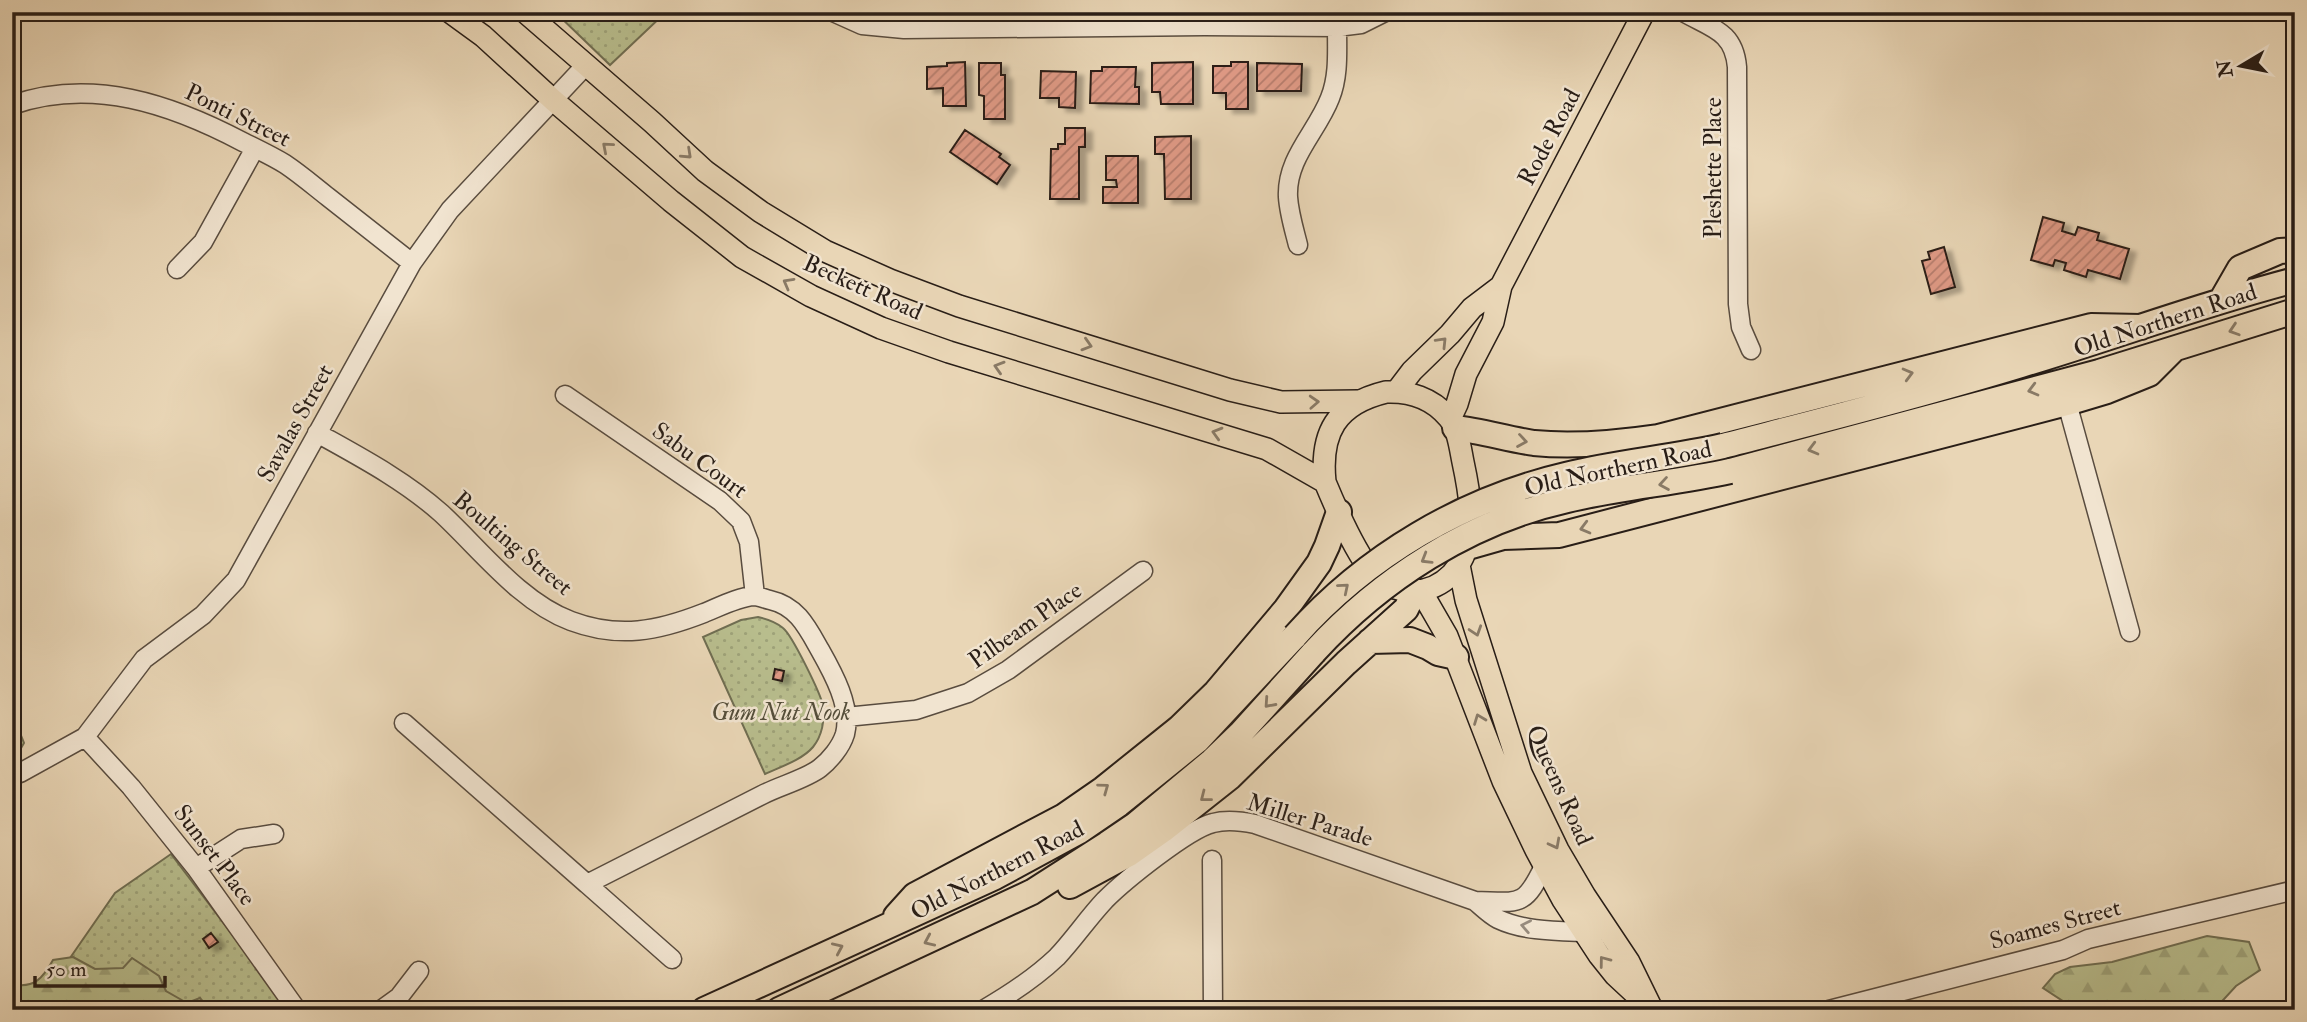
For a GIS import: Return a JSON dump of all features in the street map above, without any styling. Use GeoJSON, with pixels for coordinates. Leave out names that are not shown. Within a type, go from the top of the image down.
{"type":"FeatureCollection","features":[{"type":"Feature","properties":{"kind":"highway"},"geometry":{"type":"LineString","coordinates":[[2221,301],[2241,268],[2280,251],[2295,250]]}},
{"type":"Feature","properties":{"kind":"highway","name":"Old Northern Road"},"geometry":{"type":"LineString","coordinates":[[793,1007],[1032,892],[1135,825],[1240,734],[1304,644],[1316,612],[1379,560],[1456,513],[1529,484],[1568,474],[1723,446],[1928,392],[2295,280]]}},
{"type":"Feature","properties":{"kind":"highway","name":"Old Northern Road"},"geometry":{"type":"LineString","coordinates":[[704,1010],[1035,857],[1119,804],[1197,741],[1304,644],[1340,623],[1393,580],[1459,540],[1499,522],[1565,500],[1730,471],[2099,372],[2295,311]]}},
{"type":"Feature","properties":{"kind":"highway"},"geometry":{"type":"LineString","coordinates":[[1452,423],[1522,441],[1560,444],[1658,437],[2091,326],[2141,327]]}},
{"type":"Feature","properties":{"kind":"highway"},"geometry":{"type":"LineString","coordinates":[[1464,556],[1503,537],[1559,535],[2067,403],[2108,391],[2149,374],[2174,349]]}},
{"type":"Feature","properties":{"kind":"highway"},"geometry":{"type":"LineString","coordinates":[[889,925],[915,895],[1064,816],[1104,789],[1179,728],[1216,692],[1286,609],[1319,563],[1339,512]]}},
{"type":"Feature","properties":{"kind":"highway"},"geometry":{"type":"LineString","coordinates":[[991,913],[1031,908],[1129,854],[1163,830],[1239,769],[1370,640],[1406,609],[1418,591]]}},
{"type":"Feature","properties":{"kind":"highway"},"geometry":{"type":"LineString","coordinates":[[1370,640],[1409,640],[1438,653],[1456,657]]}},
{"type":"Feature","properties":{"kind":"main road","name":"Beckett Road"},"geometry":{"type":"LineString","coordinates":[[450,12],[483,36],[671,201],[742,257],[811,296],[881,328],[949,352],[1267,449],[1325,482]]}},
{"type":"Feature","properties":{"kind":"main road","name":"Beckett Road"},"geometry":{"type":"LineString","coordinates":[[525,12],[705,171],[761,212],[825,251],[890,280],[959,306],[1257,398],[1281,402],[1357,401]]}},
{"type":"Feature","properties":{"kind":"main road","name":"Rode Road"},"geometry":{"type":"LineString","coordinates":[[1452,423],[1466,374],[1493,322],[1501,286],[1644,12]]}},
{"type":"Feature","properties":{"kind":"main road","name":"Rode Road"},"geometry":{"type":"LineString","coordinates":[[1396,392],[1412,371],[1472,308],[1501,286]]}},
{"type":"Feature","properties":{"kind":"main road"},"geometry":{"type":"LineString","coordinates":[[1396,392],[1420,397],[1439,408],[1452,423],[1468,492],[1470,531],[1464,556],[1440,584],[1418,591],[1400,590],[1388,586],[1372,572],[1325,482],[1324,456],[1330,430],[1336,420],[1357,401],[1396,392]]}},
{"type":"Feature","properties":{"kind":"main road","name":"Queens Road"},"geometry":{"type":"LineString","coordinates":[[1464,556],[1470,611],[1521,774],[1558,850],[1629,962],[1652,1009]]}},
{"type":"Feature","properties":{"kind":"main road","name":"Queens Road"},"geometry":{"type":"LineString","coordinates":[[1418,591],[1442,625],[1503,781],[1544,866],[1583,932],[1615,975],[1652,1009]]}},
{"type":"Feature","properties":{"kind":"street"},"geometry":{"type":"LineString","coordinates":[[833,12],[862,25],[904,29],[1337,27],[1361,24],[1385,12]]}},
{"type":"Feature","properties":{"kind":"street","name":"Pleshette Place"},"geometry":{"type":"LineString","coordinates":[[1683,12],[1727,37],[1735,50],[1738,304],[1741,327],[1751,350]]}},
{"type":"Feature","properties":{"kind":"street"},"geometry":{"type":"LineString","coordinates":[[1298,245],[1289,209],[1290,175],[1298,154],[1330,98],[1336,71],[1337,27]]}},
{"type":"Feature","properties":{"kind":"street","name":"Savalas Street"},"geometry":{"type":"LineString","coordinates":[[20,773],[85,737],[144,659],[203,615],[236,580],[412,263],[450,210],[585,66]]}},
{"type":"Feature","properties":{"kind":"street","name":"Ponti Street"},"geometry":{"type":"LineString","coordinates":[[12,105],[51,94],[82,92],[119,95],[160,105],[188,116],[285,164],[412,263]]}},
{"type":"Feature","properties":{"kind":"street"},"geometry":{"type":"LineString","coordinates":[[177,268],[203,242],[255,148]]}},
{"type":"Feature","properties":{"kind":"street","name":"Sabu Court"},"geometry":{"type":"LineString","coordinates":[[565,395],[720,501],[741,521],[752,553],[755,596]]}},
{"type":"Feature","properties":{"kind":"street"},"geometry":{"type":"LineString","coordinates":[[2067,403],[2130,632]]}},
{"type":"Feature","properties":{"kind":"street","name":"Boulting Street"},"geometry":{"type":"LineString","coordinates":[[317,433],[399,480],[439,512],[540,605],[568,620],[598,630],[635,633],[680,622],[755,596]]}},
{"type":"Feature","properties":{"kind":"street","name":"Pilbeam Place"},"geometry":{"type":"LineString","coordinates":[[846,717],[916,710],[968,694],[1008,670],[1143,571]]}},
{"type":"Feature","properties":{"kind":"street"},"geometry":{"type":"LineString","coordinates":[[587,884],[771,790],[818,770],[834,754],[845,735],[846,717],[840,691],[822,654],[802,619],[782,603],[755,596]]}},
{"type":"Feature","properties":{"kind":"street"},"geometry":{"type":"LineString","coordinates":[[404,723],[672,959]]}},
{"type":"Feature","properties":{"kind":"street","name":"Sunset Place"},"geometry":{"type":"LineString","coordinates":[[85,737],[131,787],[196,868],[298,1010]]}},
{"type":"Feature","properties":{"kind":"street","name":"Miller Parade"},"geometry":{"type":"LineString","coordinates":[[983,1010],[1006,997],[1055,958],[1106,900],[1138,872],[1191,833],[1212,823],[1233,820],[1255,824],[1475,901],[1509,902],[1520,899],[1532,890],[1544,866]]}},
{"type":"Feature","properties":{"kind":"street"},"geometry":{"type":"LineString","coordinates":[[196,868],[241,839],[274,834]]}},
{"type":"Feature","properties":{"kind":"street"},"geometry":{"type":"LineString","coordinates":[[1212,860],[1213,1010]]}},
{"type":"Feature","properties":{"kind":"street","name":"Soames Street"},"geometry":{"type":"LineString","coordinates":[[1829,1010],[2063,950],[2088,939],[2295,890]]}},
{"type":"Feature","properties":{"kind":"street","name":"Miller Parade"},"geometry":{"type":"LineString","coordinates":[[1475,901],[1496,918],[1517,925],[1583,932]]}},
{"type":"Feature","properties":{"kind":"street"},"geometry":{"type":"LineString","coordinates":[[381,1010],[399,997],[419,971]]}},
{"type":"Feature","properties":{"kind":"street"},"geometry":{"type":"LineString","coordinates":[[787,972],[793,1007]]}},
{"type":"Feature","properties":{"kind":"green space"},"geometry":{"type":"Polygon","coordinates":[[[555,12],[666,12],[610,65],[555,12]]]}},
{"type":"Feature","properties":{"kind":"green space","name":"Gum Nut Nook"},"geometry":{"type":"Polygon","coordinates":[[[758,617],[777,624],[787,633],[812,678],[824,711],[821,733],[813,747],[797,759],[765,774],[703,637],[741,620],[758,617]]]}},
{"type":"Feature","properties":{"kind":"green space"},"geometry":{"type":"Polygon","coordinates":[[[12,680],[18,689],[16,723],[24,743],[12,764],[12,680]]]}},
{"type":"Feature","properties":{"kind":"green space"},"geometry":{"type":"Polygon","coordinates":[[[171,854],[263,975],[286,1010],[131,1010],[70,958],[115,893],[171,854]]]}},
{"type":"Feature","properties":{"kind":"green space"},"geometry":{"type":"Polygon","coordinates":[[[2207,936],[2249,942],[2260,970],[2236,986],[2214,1010],[2084,1010],[2066,1003],[2043,988],[2055,974],[2070,967],[2112,962],[2207,936]]]}},
{"type":"Feature","properties":{"kind":"green space"},"geometry":{"type":"Polygon","coordinates":[[[73,957],[95,969],[123,968],[132,958],[159,976],[166,991],[187,1003],[200,998],[210,1010],[12,1010],[12,984],[26,985],[37,981],[53,960],[73,957]]]}},
{"type":"Feature","properties":{"kind":"building"},"geometry":{"type":"Polygon","coordinates":[[[965,62],[966,106],[943,106],[943,88],[927,89],[927,67],[965,62]]]}},
{"type":"Feature","properties":{"kind":"building"},"geometry":{"type":"Polygon","coordinates":[[[1193,62],[1193,104],[1161,104],[1160,92],[1152,92],[1152,63],[1193,62]]]}},
{"type":"Feature","properties":{"kind":"building"},"geometry":{"type":"Polygon","coordinates":[[[1231,62],[1248,62],[1248,109],[1226,109],[1226,93],[1213,93],[1213,66],[1231,66],[1231,62]]]}},
{"type":"Feature","properties":{"kind":"building"},"geometry":{"type":"Polygon","coordinates":[[[979,63],[1001,63],[1001,75],[1005,75],[1005,119],[984,119],[984,96],[979,95],[979,63]]]}},
{"type":"Feature","properties":{"kind":"building"},"geometry":{"type":"Polygon","coordinates":[[[1257,63],[1302,64],[1301,91],[1257,91],[1257,63]]]}},
{"type":"Feature","properties":{"kind":"building"},"geometry":{"type":"Polygon","coordinates":[[[1102,67],[1136,67],[1135,87],[1139,87],[1139,104],[1090,103],[1091,71],[1102,71],[1102,67]]]}},
{"type":"Feature","properties":{"kind":"building"},"geometry":{"type":"Polygon","coordinates":[[[1041,71],[1076,72],[1075,108],[1059,107],[1059,98],[1040,98],[1041,71]]]}},
{"type":"Feature","properties":{"kind":"building"},"geometry":{"type":"Polygon","coordinates":[[[1065,128],[1085,128],[1085,147],[1079,147],[1079,199],[1050,199],[1051,149],[1058,149],[1058,144],[1065,144],[1065,128]]]}},
{"type":"Feature","properties":{"kind":"building"},"geometry":{"type":"Polygon","coordinates":[[[965,130],[1001,154],[999,157],[1010,165],[997,184],[950,152],[965,130]]]}},
{"type":"Feature","properties":{"kind":"building"},"geometry":{"type":"Polygon","coordinates":[[[1191,136],[1191,199],[1165,199],[1164,154],[1155,154],[1155,137],[1191,136]]]}},
{"type":"Feature","properties":{"kind":"building"},"geometry":{"type":"Polygon","coordinates":[[[1106,156],[1138,156],[1138,203],[1103,203],[1103,187],[1117,187],[1116,180],[1106,180],[1106,156]]]}},
{"type":"Feature","properties":{"kind":"building"},"geometry":{"type":"Polygon","coordinates":[[[2043,217],[2064,223],[2062,231],[2075,235],[2078,227],[2099,233],[2097,240],[2129,249],[2120,279],[2088,270],[2086,277],[2064,270],[2066,263],[2055,260],[2053,266],[2031,260],[2043,217]]]}},
{"type":"Feature","properties":{"kind":"building"},"geometry":{"type":"Polygon","coordinates":[[[1944,247],[1955,287],[1931,294],[1922,261],[1930,259],[1928,252],[1944,247]]]}},
{"type":"Feature","properties":{"kind":"building"},"geometry":{"type":"Polygon","coordinates":[[[775,669],[784,671],[782,681],[773,679],[775,669]]]}},
{"type":"Feature","properties":{"kind":"building"},"geometry":{"type":"Polygon","coordinates":[[[211,933],[218,942],[209,948],[203,939],[211,933]]]}}]}
